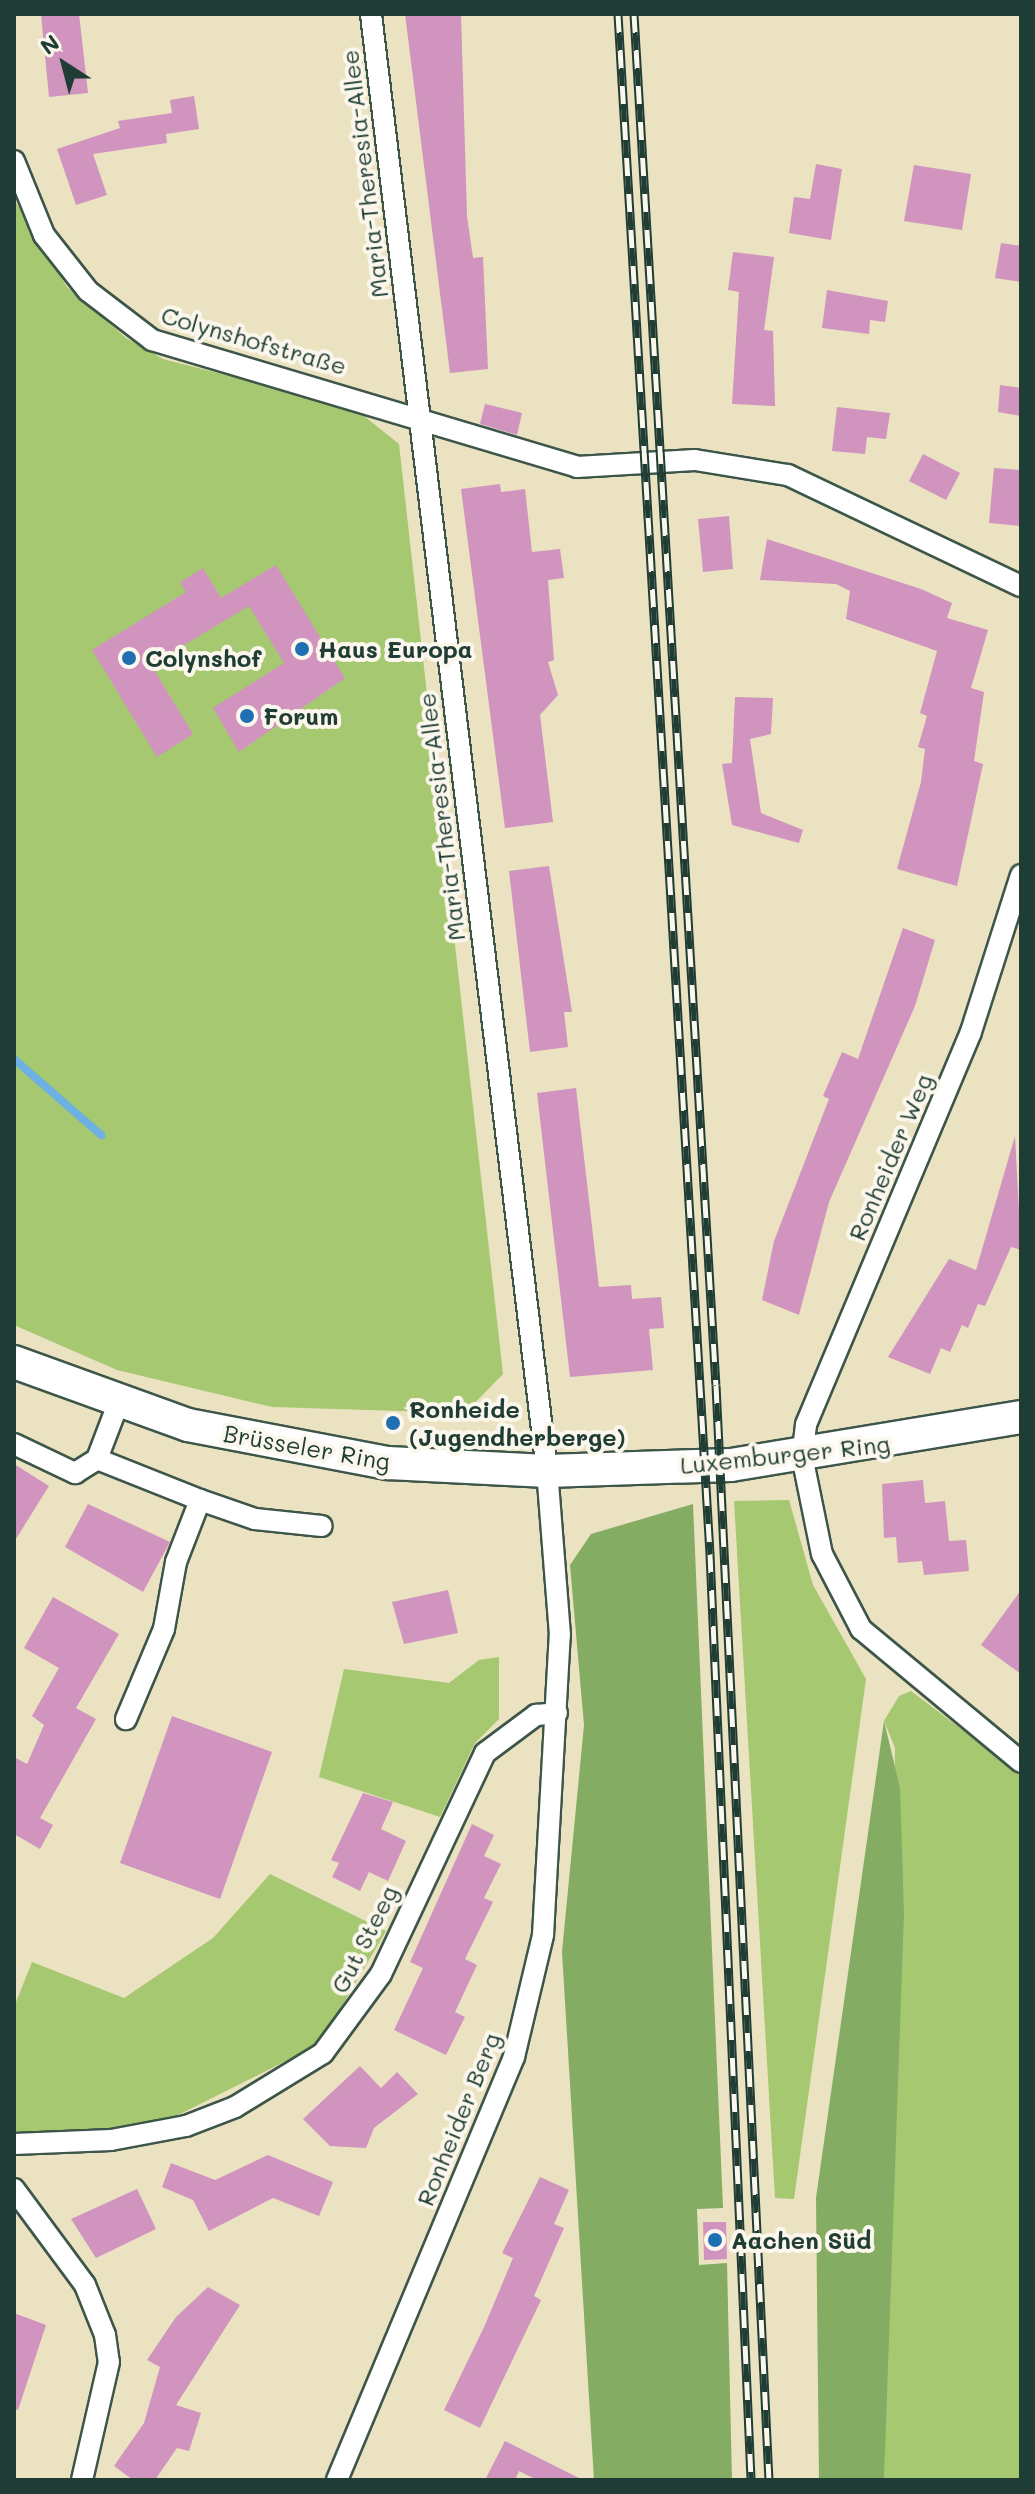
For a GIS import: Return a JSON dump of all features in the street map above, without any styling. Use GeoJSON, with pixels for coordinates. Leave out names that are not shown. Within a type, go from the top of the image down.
{"type":"FeatureCollection","features":[{"type":"Feature","properties":{"kind":"main road","name":"Brüsseler Ring"},"geometry":{"type":"LineString","coordinates":[[14,1362],[118,1404],[344,1457],[547,1471]]}},
{"type":"Feature","properties":{"kind":"main road","name":"Luxemburger Ring"},"geometry":{"type":"LineString","coordinates":[[547,1471],[802,1456],[1021,1417]]}},
{"type":"Feature","properties":{"kind":"street","name":"Maria-Theresia-Allee"},"geometry":{"type":"LineString","coordinates":[[371,14],[547,1471]]}},
{"type":"Feature","properties":{"kind":"street","name":"Colynshofstraße"},"geometry":{"type":"LineString","coordinates":[[14,161],[44,235],[88,291],[140,332],[193,354],[376,402],[421,426],[577,467],[695,460],[788,475],[1021,586]]}},
{"type":"Feature","properties":{"kind":"street","name":"Ronheider Weg"},"geometry":{"type":"LineString","coordinates":[[802,1456],[806,1425],[971,1032],[1021,875]]}},
{"type":"Feature","properties":{"kind":"street"},"geometry":{"type":"LineString","coordinates":[[14,1444],[75,1473],[97,1459],[118,1404]]}},
{"type":"Feature","properties":{"kind":"street"},"geometry":{"type":"LineString","coordinates":[[802,1456],[822,1554],[861,1629],[1021,1762]]}},
{"type":"Feature","properties":{"kind":"street"},"geometry":{"type":"LineString","coordinates":[[97,1459],[255,1519],[322,1526]]}},
{"type":"Feature","properties":{"kind":"street","name":"Ronheider Berg"},"geometry":{"type":"LineString","coordinates":[[337,2480],[514,2057],[543,1935],[560,1635],[547,1471]]}},
{"type":"Feature","properties":{"kind":"street"},"geometry":{"type":"LineString","coordinates":[[126,1719],[164,1629],[176,1562],[200,1500]]}},
{"type":"Feature","properties":{"kind":"street","name":"Gut Steeg"},"geometry":{"type":"LineString","coordinates":[[14,2144],[111,2140],[186,2126],[235,2107],[323,2053],[381,1974],[485,1753],[536,1715],[557,1713]]}},
{"type":"Feature","properties":{"kind":"street"},"geometry":{"type":"LineString","coordinates":[[14,2189],[85,2285],[105,2335],[109,2362],[82,2480]]}},
{"type":"Feature","properties":{"kind":"green space"},"geometry":{"type":"Polygon","coordinates":[[[14,199],[67,287],[126,338],[163,359],[354,408],[399,444],[503,1374],[465,1413],[272,1407],[117,1370],[14,1325],[14,199]]]}},
{"type":"Feature","properties":{"kind":"green space"},"geometry":{"type":"Polygon","coordinates":[[[789,1500],[813,1585],[866,1679],[794,2199],[775,2198],[734,1501],[789,1500]]]}},
{"type":"Feature","properties":{"kind":"green space"},"geometry":{"type":"Polygon","coordinates":[[[693,1504],[723,2208],[697,2209],[699,2265],[727,2263],[732,2480],[594,2480],[562,1952],[584,1725],[570,1565],[591,1534],[693,1504]]]}},
{"type":"Feature","properties":{"kind":"green space"},"geometry":{"type":"Polygon","coordinates":[[[499,1657],[499,1719],[475,1743],[440,1817],[319,1777],[344,1669],[449,1683],[479,1660],[499,1657]]]}},
{"type":"Feature","properties":{"kind":"green space"},"geometry":{"type":"Polygon","coordinates":[[[911,1691],[1021,1774],[1021,2480],[884,2480],[895,1748],[884,1721],[899,1696],[911,1691]]]}},
{"type":"Feature","properties":{"kind":"green space"},"geometry":{"type":"Polygon","coordinates":[[[884,1721],[900,1788],[904,1913],[884,2480],[819,2480],[816,2198],[884,1721]]]}},
{"type":"Feature","properties":{"kind":"green space"},"geometry":{"type":"Polygon","coordinates":[[[270,1874],[386,1931],[326,2033],[306,2051],[170,2119],[80,2134],[14,2132],[14,2007],[32,1962],[124,1998],[213,1938],[270,1874]]]}},
{"type":"Feature","properties":{"kind":"building"},"geometry":{"type":"Polygon","coordinates":[[[41,14],[79,14],[88,93],[49,97],[41,14]]]}},
{"type":"Feature","properties":{"kind":"building"},"geometry":{"type":"Polygon","coordinates":[[[405,14],[461,14],[467,216],[473,258],[483,257],[488,369],[450,373],[405,14]]]}},
{"type":"Feature","properties":{"kind":"building"},"geometry":{"type":"Polygon","coordinates":[[[194,96],[199,129],[166,134],[167,143],[93,154],[107,195],[76,205],[57,149],[120,128],[118,121],[172,113],[170,100],[194,96]]]}},
{"type":"Feature","properties":{"kind":"building"},"geometry":{"type":"Polygon","coordinates":[[[816,164],[842,169],[831,240],[789,233],[794,197],[810,199],[816,164]]]}},
{"type":"Feature","properties":{"kind":"building"},"geometry":{"type":"Polygon","coordinates":[[[914,165],[971,174],[962,230],[904,221],[914,165]]]}},
{"type":"Feature","properties":{"kind":"building"},"geometry":{"type":"Polygon","coordinates":[[[1001,243],[1021,246],[1021,282],[995,278],[1001,243]]]}},
{"type":"Feature","properties":{"kind":"building"},"geometry":{"type":"Polygon","coordinates":[[[733,252],[774,257],[764,330],[773,331],[775,406],[732,404],[739,292],[728,290],[733,252]]]}},
{"type":"Feature","properties":{"kind":"building"},"geometry":{"type":"Polygon","coordinates":[[[827,290],[888,301],[885,322],[870,320],[869,334],[822,328],[827,290]]]}},
{"type":"Feature","properties":{"kind":"building"},"geometry":{"type":"Polygon","coordinates":[[[1000,385],[1021,388],[1021,416],[998,412],[1000,385]]]}},
{"type":"Feature","properties":{"kind":"building"},"geometry":{"type":"Polygon","coordinates":[[[485,404],[522,413],[517,435],[480,424],[485,404]]]}},
{"type":"Feature","properties":{"kind":"building"},"geometry":{"type":"Polygon","coordinates":[[[837,407],[890,413],[886,439],[867,437],[865,454],[832,451],[837,407]]]}},
{"type":"Feature","properties":{"kind":"building"},"geometry":{"type":"Polygon","coordinates":[[[923,454],[960,473],[946,500],[909,481],[923,454]]]}},
{"type":"Feature","properties":{"kind":"building"},"geometry":{"type":"Polygon","coordinates":[[[994,468],[1021,470],[1021,526],[989,523],[994,468]]]}},
{"type":"Feature","properties":{"kind":"building"},"geometry":{"type":"Polygon","coordinates":[[[500,484],[501,492],[525,489],[532,552],[560,549],[564,578],[548,580],[554,660],[548,662],[558,695],[540,715],[553,822],[505,828],[461,489],[500,484]]]}},
{"type":"Feature","properties":{"kind":"building"},"geometry":{"type":"Polygon","coordinates":[[[729,516],[733,569],[703,572],[698,519],[729,516]]]}},
{"type":"Feature","properties":{"kind":"building"},"geometry":{"type":"Polygon","coordinates":[[[767,539],[921,589],[952,603],[947,618],[988,630],[971,688],[984,692],[974,761],[983,764],[957,886],[897,869],[921,782],[925,749],[918,747],[927,716],[920,713],[937,651],[846,619],[850,591],[836,584],[760,580],[767,539]]]}},
{"type":"Feature","properties":{"kind":"building"},"geometry":{"type":"Polygon","coordinates":[[[276,565],[345,678],[239,752],[213,708],[284,663],[249,606],[151,665],[193,734],[157,757],[92,650],[186,592],[180,582],[203,568],[221,598],[276,565]]]}},
{"type":"Feature","properties":{"kind":"building"},"geometry":{"type":"Polygon","coordinates":[[[735,697],[773,698],[771,734],[750,739],[761,813],[803,830],[799,843],[732,825],[722,764],[732,763],[735,697]]]}},
{"type":"Feature","properties":{"kind":"building"},"geometry":{"type":"Polygon","coordinates":[[[549,866],[572,1012],[564,1012],[568,1047],[530,1052],[509,871],[549,866]]]}},
{"type":"Feature","properties":{"kind":"building"},"geometry":{"type":"Polygon","coordinates":[[[903,928],[935,940],[915,1006],[829,1202],[799,1315],[762,1300],[774,1241],[829,1099],[823,1096],[842,1052],[858,1059],[903,928]]]}},
{"type":"Feature","properties":{"kind":"building"},"geometry":{"type":"Polygon","coordinates":[[[576,1088],[599,1287],[631,1285],[632,1299],[661,1297],[664,1328],[649,1329],[653,1370],[570,1377],[537,1093],[576,1088]]]}},
{"type":"Feature","properties":{"kind":"building"},"geometry":{"type":"Polygon","coordinates":[[[1015,1136],[1021,1250],[1011,1247],[985,1306],[978,1304],[968,1328],[962,1325],[950,1352],[941,1348],[930,1374],[888,1357],[949,1259],[976,1270],[1015,1136]]]}},
{"type":"Feature","properties":{"kind":"building"},"geometry":{"type":"Polygon","coordinates":[[[14,1464],[49,1486],[14,1542],[14,1464]]]}},
{"type":"Feature","properties":{"kind":"building"},"geometry":{"type":"Polygon","coordinates":[[[923,1480],[925,1503],[945,1501],[949,1541],[966,1540],[969,1571],[924,1575],[922,1561],[898,1563],[896,1537],[884,1538],[882,1484],[923,1480]]]}},
{"type":"Feature","properties":{"kind":"building"},"geometry":{"type":"Polygon","coordinates":[[[88,1504],[170,1542],[143,1592],[65,1547],[88,1504]]]}},
{"type":"Feature","properties":{"kind":"building"},"geometry":{"type":"Polygon","coordinates":[[[448,1590],[458,1633],[404,1644],[392,1602],[448,1590]]]}},
{"type":"Feature","properties":{"kind":"building"},"geometry":{"type":"Polygon","coordinates":[[[1021,1590],[1021,1674],[981,1645],[1021,1590]]]}},
{"type":"Feature","properties":{"kind":"building"},"geometry":{"type":"Polygon","coordinates":[[[53,1597],[119,1634],[76,1708],[96,1719],[40,1818],[53,1825],[40,1849],[14,1834],[14,1757],[27,1764],[44,1725],[32,1716],[59,1668],[24,1648],[53,1597]]]}},
{"type":"Feature","properties":{"kind":"building"},"geometry":{"type":"Polygon","coordinates":[[[172,1716],[272,1752],[220,1899],[120,1863],[172,1716]]]}},
{"type":"Feature","properties":{"kind":"building"},"geometry":{"type":"Polygon","coordinates":[[[363,1793],[393,1802],[381,1829],[406,1841],[388,1881],[369,1872],[360,1891],[332,1877],[339,1863],[331,1860],[363,1793]]]}},
{"type":"Feature","properties":{"kind":"building"},"geometry":{"type":"Polygon","coordinates":[[[472,1824],[494,1835],[484,1856],[501,1864],[484,1898],[493,1902],[465,1959],[477,1965],[455,2012],[465,2017],[446,2055],[394,2030],[423,1968],[410,1962],[472,1824]]]}},
{"type":"Feature","properties":{"kind":"building"},"geometry":{"type":"Polygon","coordinates":[[[360,2066],[381,2088],[397,2072],[418,2094],[374,2128],[366,2148],[330,2146],[303,2119],[360,2066]]]}},
{"type":"Feature","properties":{"kind":"building"},"geometry":{"type":"Polygon","coordinates":[[[268,2155],[333,2182],[319,2216],[273,2198],[209,2231],[193,2200],[162,2187],[171,2163],[215,2180],[268,2155]]]}},
{"type":"Feature","properties":{"kind":"building"},"geometry":{"type":"Polygon","coordinates":[[[540,2177],[569,2190],[554,2224],[564,2228],[534,2296],[541,2300],[480,2428],[444,2410],[513,2258],[502,2253],[540,2177]]]}},
{"type":"Feature","properties":{"kind":"building"},"geometry":{"type":"Polygon","coordinates":[[[137,2189],[156,2229],[96,2258],[71,2219],[137,2189]]]}},
{"type":"Feature","properties":{"kind":"building","name":"Aachen Süd"},"geometry":{"type":"Polygon","coordinates":[[[703,2222],[726,2222],[727,2259],[704,2260],[703,2222]]]}},
{"type":"Feature","properties":{"kind":"building"},"geometry":{"type":"Polygon","coordinates":[[[208,2287],[240,2305],[176,2405],[201,2413],[189,2451],[177,2448],[155,2480],[133,2480],[114,2466],[144,2423],[160,2367],[147,2360],[176,2317],[208,2287]]]}},
{"type":"Feature","properties":{"kind":"building"},"geometry":{"type":"Polygon","coordinates":[[[14,2313],[46,2325],[18,2410],[14,2409],[14,2313]]]}},
{"type":"Feature","properties":{"kind":"building"},"geometry":{"type":"Polygon","coordinates":[[[505,2441],[583,2480],[537,2480],[519,2471],[515,2480],[485,2480],[505,2441]]]}},
{"type":"Feature","properties":{"kind":"waterway"},"geometry":{"type":"LineString","coordinates":[[14,1059],[101,1135]]}},
{"type":"Feature","properties":{"kind":"railway"},"geometry":{"type":"LineString","coordinates":[[618,14],[710,1554],[751,2480]]}},
{"type":"Feature","properties":{"kind":"railway"},"geometry":{"type":"LineString","coordinates":[[634,14],[716,1385],[769,2480]]}},
{"type":"Feature","properties":{"kind":"place","name":"Haus Europa"},"geometry":{"type":"Point","coordinates":[302,649]}},
{"type":"Feature","properties":{"kind":"place","name":"Colynshof"},"geometry":{"type":"Point","coordinates":[129,658]}},
{"type":"Feature","properties":{"kind":"place","name":"Forum"},"geometry":{"type":"Point","coordinates":[247,716]}},
{"type":"Feature","properties":{"kind":"place","name":"Ronheide (Jugendherberge)"},"geometry":{"type":"Point","coordinates":[393,1423]}},
{"type":"Feature","properties":{"kind":"place","name":"Aachen Süd"},"geometry":{"type":"Point","coordinates":[715,2240]}}]}
